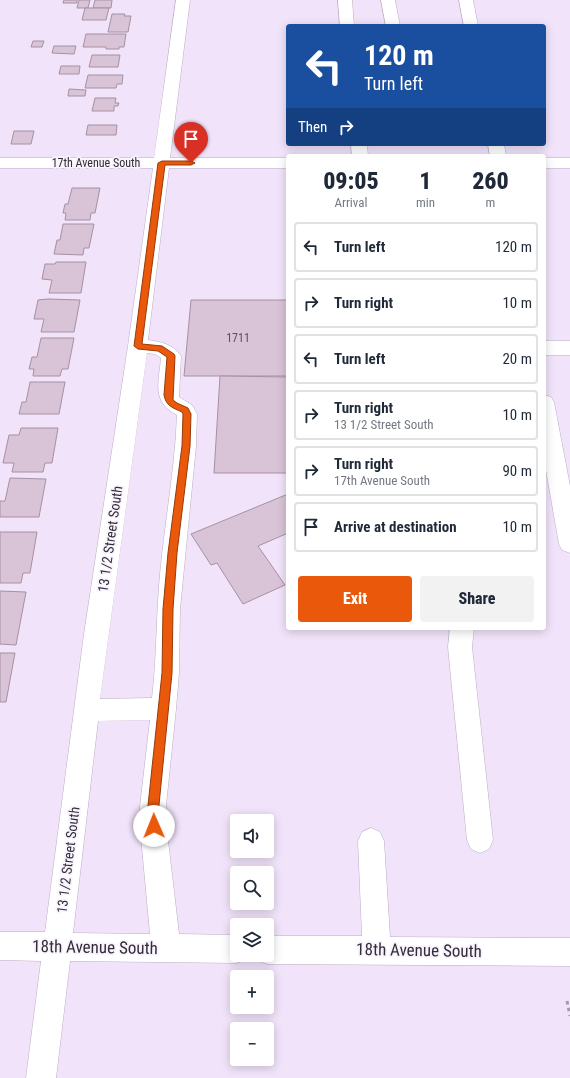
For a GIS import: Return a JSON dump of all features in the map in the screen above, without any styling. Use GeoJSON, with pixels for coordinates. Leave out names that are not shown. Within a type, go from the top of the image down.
{"type":"FeatureCollection","features":[{"type":"Feature","properties":{"kind":"street","name":"13 1/2 Street South"},"geometry":{"type":"LineString","coordinates":[[41,1078],[96,634],[138,346],[183,0]]}},
{"type":"Feature","properties":{"kind":"street"},"geometry":{"type":"LineString","coordinates":[[345,0],[348,24]]}},
{"type":"Feature","properties":{"kind":"street"},"geometry":{"type":"LineString","coordinates":[[388,0],[393,24]]}},
{"type":"Feature","properties":{"kind":"street"},"geometry":{"type":"LineString","coordinates":[[466,0],[471,24]]}},
{"type":"Feature","properties":{"kind":"street","name":"17th Avenue South"},"geometry":{"type":"LineString","coordinates":[[0,163],[286,163]]}},
{"type":"Feature","properties":{"kind":"street"},"geometry":{"type":"LineString","coordinates":[[546,163],[570,163]]}},
{"type":"Feature","properties":{"kind":"street"},"geometry":{"type":"LineString","coordinates":[[138,346],[160,348],[171,356],[168,395],[169,401],[185,410],[187,414],[186,446],[168,609],[167,673],[164,710],[152,815],[166,948]]}},
{"type":"Feature","properties":{"kind":"street"},"geometry":{"type":"LineString","coordinates":[[546,348],[570,348]]}},
{"type":"Feature","properties":{"kind":"street"},"geometry":{"type":"LineString","coordinates":[[546,422],[550,464],[570,544]]}},
{"type":"Feature","properties":{"kind":"street"},"geometry":{"type":"LineString","coordinates":[[462,630],[460,647],[480,840]]}},
{"type":"Feature","properties":{"kind":"street"},"geometry":{"type":"LineString","coordinates":[[86,710],[164,710]]}},
{"type":"Feature","properties":{"kind":"street"},"geometry":{"type":"LineString","coordinates":[[371,841],[377,950]]}},
{"type":"Feature","properties":{"kind":"street","name":"18th Avenue South"},"geometry":{"type":"LineString","coordinates":[[0,946],[230,949]]}},
{"type":"Feature","properties":{"kind":"street","name":"18th Avenue South"},"geometry":{"type":"LineString","coordinates":[[274,950],[570,952]]}},
{"type":"Feature","properties":{"kind":"path"},"geometry":{"type":"LineString","coordinates":[[567,1001],[570,1016]]}},
{"type":"Feature","properties":{"kind":"building"},"geometry":{"type":"Polygon","coordinates":[[[64,0],[77,0],[77,3],[63,3],[64,0]]]}},
{"type":"Feature","properties":{"kind":"building"},"geometry":{"type":"Polygon","coordinates":[[[79,0],[90,0],[88,8],[77,8],[79,0]]]}},
{"type":"Feature","properties":{"kind":"building"},"geometry":{"type":"Polygon","coordinates":[[[95,0],[112,0],[111,8],[93,8],[95,0]]]}},
{"type":"Feature","properties":{"kind":"building"},"geometry":{"type":"Polygon","coordinates":[[[85,8],[109,8],[106,20],[82,20],[85,8]]]}},
{"type":"Feature","properties":{"kind":"building"},"geometry":{"type":"Polygon","coordinates":[[[112,14],[125,14],[124,16],[131,16],[128,32],[108,32],[112,14]]]}},
{"type":"Feature","properties":{"kind":"building"},"geometry":{"type":"Polygon","coordinates":[[[86,34],[126,34],[124,47],[119,47],[119,49],[106,49],[106,47],[83,47],[86,34]]]}},
{"type":"Feature","properties":{"kind":"building"},"geometry":{"type":"Polygon","coordinates":[[[33,41],[44,41],[42,47],[31,47],[33,41]]]}},
{"type":"Feature","properties":{"kind":"building"},"geometry":{"type":"Polygon","coordinates":[[[54,46],[76,46],[74,54],[52,53],[54,46]]]}},
{"type":"Feature","properties":{"kind":"building"},"geometry":{"type":"Polygon","coordinates":[[[92,55],[120,55],[118,67],[89,67],[92,55]]]}},
{"type":"Feature","properties":{"kind":"building"},"geometry":{"type":"Polygon","coordinates":[[[61,66],[80,66],[79,74],[59,74],[61,66]]]}},
{"type":"Feature","properties":{"kind":"building"},"geometry":{"type":"Polygon","coordinates":[[[88,75],[123,75],[122,84],[117,84],[116,88],[85,88],[88,75]]]}},
{"type":"Feature","properties":{"kind":"building"},"geometry":{"type":"Polygon","coordinates":[[[69,89],[86,90],[85,96],[68,96],[69,89]]]}},
{"type":"Feature","properties":{"kind":"building"},"geometry":{"type":"Polygon","coordinates":[[[95,98],[116,98],[115,103],[119,103],[118,106],[114,106],[114,111],[92,111],[95,98]]]}},
{"type":"Feature","properties":{"kind":"building"},"geometry":{"type":"Polygon","coordinates":[[[88,125],[117,125],[116,135],[86,135],[88,125]]]}},
{"type":"Feature","properties":{"kind":"building"},"geometry":{"type":"Polygon","coordinates":[[[14,131],[34,131],[31,144],[11,144],[14,131]]]}},
{"type":"Feature","properties":{"kind":"building"},"geometry":{"type":"Polygon","coordinates":[[[72,188],[100,188],[95,213],[91,213],[90,220],[65,220],[66,213],[63,213],[65,204],[68,204],[72,188]]]}},
{"type":"Feature","properties":{"kind":"building"},"geometry":{"type":"Polygon","coordinates":[[[63,224],[94,224],[89,248],[84,248],[83,255],[54,254],[57,240],[60,240],[63,224]]]}},
{"type":"Feature","properties":{"kind":"building"},"geometry":{"type":"Polygon","coordinates":[[[56,262],[86,262],[81,293],[49,293],[52,280],[42,279],[45,264],[55,264],[56,262]]]}},
{"type":"Feature","properties":{"kind":"building"},"geometry":{"type":"Polygon","coordinates":[[[38,300],[80,300],[74,332],[41,332],[44,319],[34,319],[38,300]]]}},
{"type":"Feature","properties":{"kind":"building"},"geometry":{"type":"Polygon","coordinates":[[[191,300],[286,300],[286,376],[184,376],[191,300]]]}},
{"type":"Feature","properties":{"kind":"building"},"geometry":{"type":"Polygon","coordinates":[[[41,338],[74,338],[68,369],[62,369],[60,376],[33,376],[34,369],[29,369],[32,357],[37,357],[41,338]]]}},
{"type":"Feature","properties":{"kind":"building"},"geometry":{"type":"Polygon","coordinates":[[[220,376],[286,377],[286,473],[214,473],[220,376]]]}},
{"type":"Feature","properties":{"kind":"building"},"geometry":{"type":"Polygon","coordinates":[[[30,382],[65,382],[59,414],[19,414],[22,402],[26,402],[30,382]]]}},
{"type":"Feature","properties":{"kind":"building"},"geometry":{"type":"Polygon","coordinates":[[[21,428],[58,428],[52,463],[45,463],[43,472],[12,472],[14,463],[3,463],[9,435],[19,435],[21,428]]]}},
{"type":"Feature","properties":{"kind":"building"},"geometry":{"type":"Polygon","coordinates":[[[10,478],[46,479],[39,517],[0,517],[0,501],[5,501],[10,478]]]}},
{"type":"Feature","properties":{"kind":"building"},"geometry":{"type":"Polygon","coordinates":[[[286,495],[286,534],[258,546],[285,585],[243,604],[217,563],[211,565],[191,534],[286,495]]]}},
{"type":"Feature","properties":{"kind":"building"},"geometry":{"type":"Polygon","coordinates":[[[0,532],[37,532],[30,573],[23,573],[21,583],[0,583],[0,532]]]}},
{"type":"Feature","properties":{"kind":"building"},"geometry":{"type":"Polygon","coordinates":[[[0,591],[26,592],[16,645],[0,644],[0,591]]]}},
{"type":"Feature","properties":{"kind":"building"},"geometry":{"type":"Polygon","coordinates":[[[0,653],[15,653],[6,702],[0,702],[0,653]]]}},
{"type":"Feature","properties":{"kind":"route"},"geometry":{"type":"LineString","coordinates":[[154,826],[152,815],[167,673],[168,609],[186,446],[187,414],[185,410],[169,401],[168,395],[171,356],[160,348],[138,346],[162,163],[191,163]]}}]}
